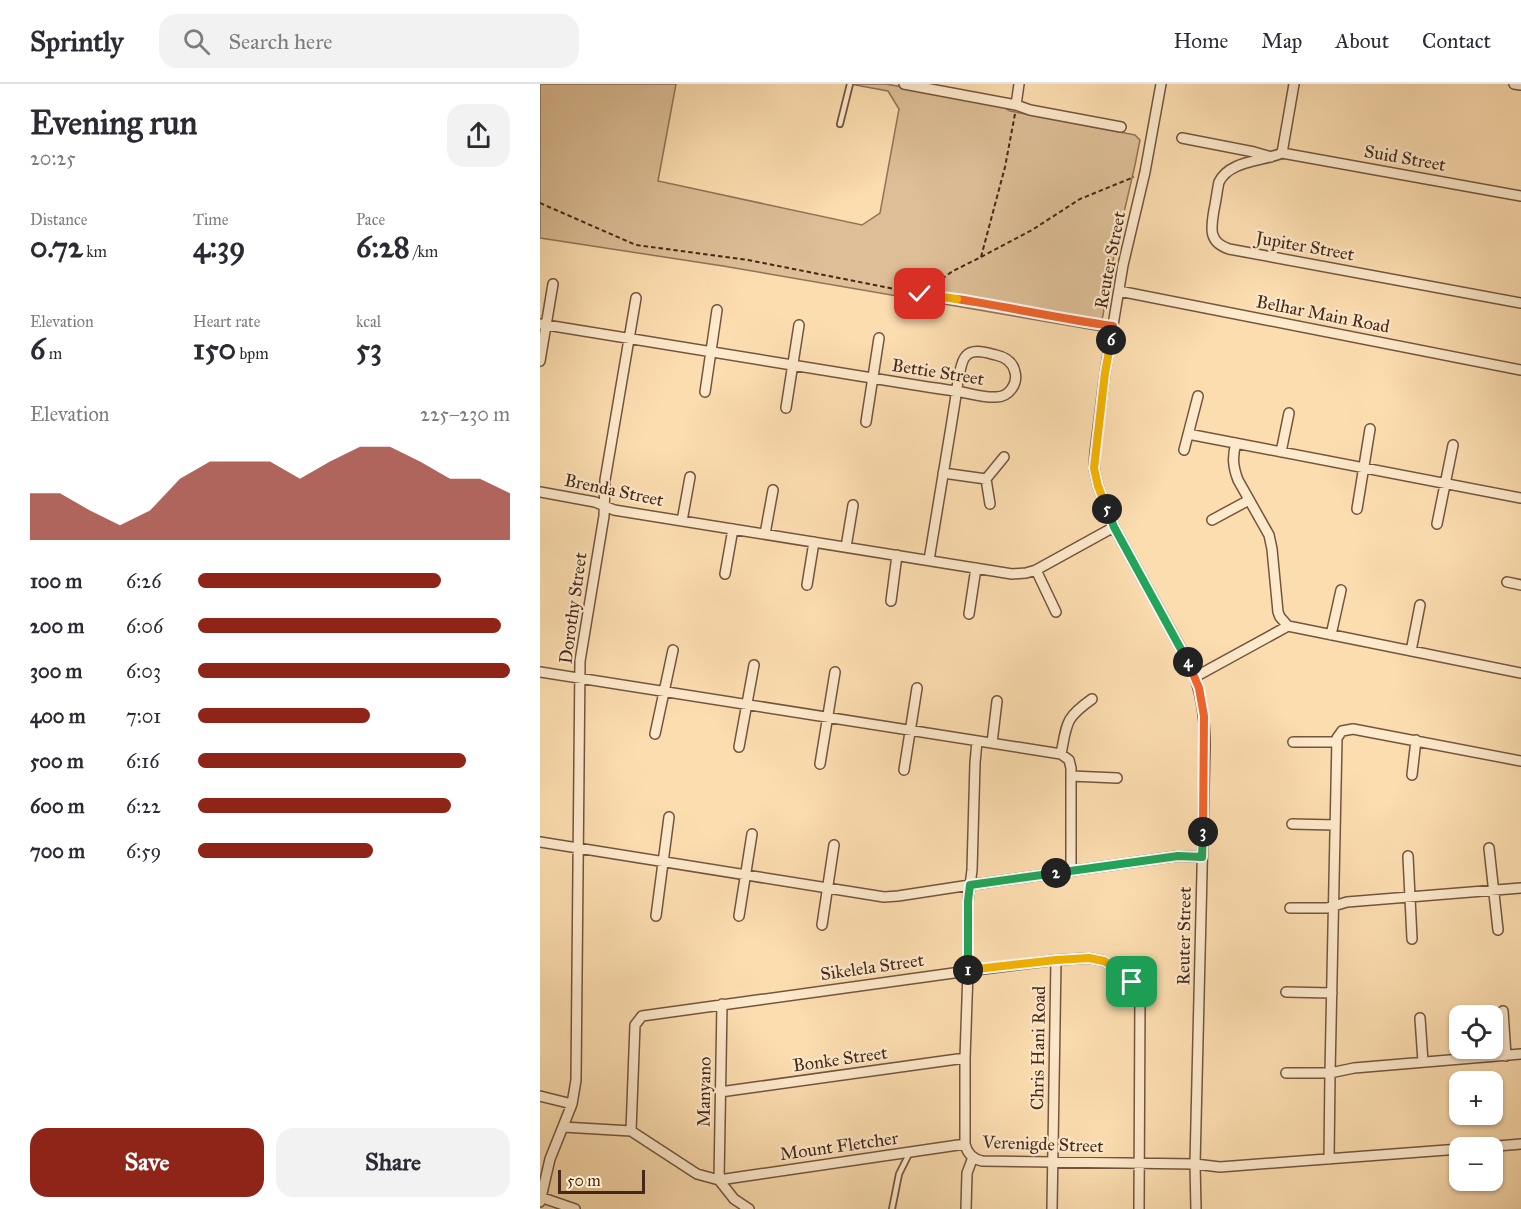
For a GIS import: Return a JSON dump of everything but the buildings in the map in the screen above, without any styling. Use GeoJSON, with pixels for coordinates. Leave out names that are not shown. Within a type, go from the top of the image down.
{"type":"FeatureCollection","features":[{"type":"Feature","properties":{"kind":"street"},"geometry":{"type":"LineString","coordinates":[[904,84],[1122,127]]}},
{"type":"Feature","properties":{"kind":"street"},"geometry":{"type":"LineString","coordinates":[[1016,105],[1019,84]]}},
{"type":"Feature","properties":{"kind":"street","name":"Reuter Street"},"geometry":{"type":"LineString","coordinates":[[1161,84],[1145,172],[1123,266],[1105,373],[1094,468],[1098,486],[1114,527],[1186,657],[1202,702],[1205,730],[1195,1164],[1196,1209]]}},
{"type":"Feature","properties":{"kind":"street"},"geometry":{"type":"LineString","coordinates":[[1278,155],[1294,84]]}},
{"type":"Feature","properties":{"kind":"street"},"geometry":{"type":"LineString","coordinates":[[1514,84],[1521,85]]}},
{"type":"Feature","properties":{"kind":"street","name":"Suid Street"},"geometry":{"type":"LineString","coordinates":[[1182,138],[1521,196]]}},
{"type":"Feature","properties":{"kind":"street","name":"Jupiter Street"},"geometry":{"type":"LineString","coordinates":[[1278,155],[1236,166],[1222,175],[1211,227],[1213,237],[1220,245],[1229,249],[1521,303]]}},
{"type":"Feature","properties":{"kind":"street"},"geometry":{"type":"LineString","coordinates":[[540,361],[543,325],[553,284]]}},
{"type":"Feature","properties":{"kind":"street","name":"Belhar Main Road"},"geometry":{"type":"LineString","coordinates":[[1119,291],[1521,370]]}},
{"type":"Feature","properties":{"kind":"street"},"geometry":{"type":"LineString","coordinates":[[629,339],[636,298]]}},
{"type":"Feature","properties":{"kind":"street"},"geometry":{"type":"LineString","coordinates":[[705,392],[717,310]]}},
{"type":"Feature","properties":{"kind":"street","name":"Bettie Street"},"geometry":{"type":"LineString","coordinates":[[543,325],[957,392],[990,397],[1002,396],[1013,388],[1015,371],[1002,356],[976,351],[969,352],[963,359],[957,392]]}},
{"type":"Feature","properties":{"kind":"street"},"geometry":{"type":"LineString","coordinates":[[786,408],[799,325]]}},
{"type":"Feature","properties":{"kind":"street","name":"Bettie Street"},"geometry":{"type":"LineString","coordinates":[[866,422],[879,338]]}},
{"type":"Feature","properties":{"kind":"street","name":"Dorothy Street"},"geometry":{"type":"LineString","coordinates":[[540,1199],[550,1159],[572,1104],[576,1080],[580,660],[604,516],[605,480],[629,339]]}},
{"type":"Feature","properties":{"kind":"street"},"geometry":{"type":"LineString","coordinates":[[929,560],[957,392]]}},
{"type":"Feature","properties":{"kind":"street"},"geometry":{"type":"LineString","coordinates":[[1184,450],[1198,396]]}},
{"type":"Feature","properties":{"kind":"street"},"geometry":{"type":"LineString","coordinates":[[1281,452],[1289,414]]}},
{"type":"Feature","properties":{"kind":"street"},"geometry":{"type":"LineString","coordinates":[[1357,509],[1370,429]]}},
{"type":"Feature","properties":{"kind":"street"},"geometry":{"type":"LineString","coordinates":[[1188,434],[1521,498]]}},
{"type":"Feature","properties":{"kind":"street"},"geometry":{"type":"LineString","coordinates":[[1236,443],[1233,454],[1235,471],[1271,543],[1278,612],[1283,622],[1288,626],[1521,673]]}},
{"type":"Feature","properties":{"kind":"street"},"geometry":{"type":"LineString","coordinates":[[1437,524],[1453,445]]}},
{"type":"Feature","properties":{"kind":"street"},"geometry":{"type":"LineString","coordinates":[[990,504],[986,479],[1004,457]]}},
{"type":"Feature","properties":{"kind":"street"},"geometry":{"type":"LineString","coordinates":[[943,472],[986,479]]}},
{"type":"Feature","properties":{"kind":"street","name":"Brenda Street"},"geometry":{"type":"LineString","coordinates":[[682,520],[690,477]]}},
{"type":"Feature","properties":{"kind":"street"},"geometry":{"type":"LineString","coordinates":[[765,534],[772,490]]}},
{"type":"Feature","properties":{"kind":"street","name":"Brenda Street"},"geometry":{"type":"LineString","coordinates":[[540,492],[595,501],[615,510],[1012,574],[1036,570],[1114,527]]}},
{"type":"Feature","properties":{"kind":"street"},"geometry":{"type":"LineString","coordinates":[[1212,520],[1249,500]]}},
{"type":"Feature","properties":{"kind":"street"},"geometry":{"type":"LineString","coordinates":[[846,547],[853,505]]}},
{"type":"Feature","properties":{"kind":"street"},"geometry":{"type":"LineString","coordinates":[[725,574],[733,529]]}},
{"type":"Feature","properties":{"kind":"street"},"geometry":{"type":"LineString","coordinates":[[807,585],[814,542]]}},
{"type":"Feature","properties":{"kind":"street"},"geometry":{"type":"LineString","coordinates":[[891,601],[897,555]]}},
{"type":"Feature","properties":{"kind":"street"},"geometry":{"type":"LineString","coordinates":[[969,614],[976,568]]}},
{"type":"Feature","properties":{"kind":"street"},"geometry":{"type":"LineString","coordinates":[[1036,570],[1056,612]]}},
{"type":"Feature","properties":{"kind":"street"},"geometry":{"type":"LineString","coordinates":[[1507,582],[1521,585]]}},
{"type":"Feature","properties":{"kind":"street"},"geometry":{"type":"LineString","coordinates":[[1331,635],[1341,590]]}},
{"type":"Feature","properties":{"kind":"street"},"geometry":{"type":"LineString","coordinates":[[1411,651],[1420,605]]}},
{"type":"Feature","properties":{"kind":"street"},"geometry":{"type":"LineString","coordinates":[[1195,677],[1288,626]]}},
{"type":"Feature","properties":{"kind":"street"},"geometry":{"type":"LineString","coordinates":[[655,734],[673,650]]}},
{"type":"Feature","properties":{"kind":"street"},"geometry":{"type":"LineString","coordinates":[[739,747],[754,665]]}},
{"type":"Feature","properties":{"kind":"street"},"geometry":{"type":"LineString","coordinates":[[540,672],[1061,754],[1066,756],[1071,764],[1071,871]]}},
{"type":"Feature","properties":{"kind":"street"},"geometry":{"type":"LineString","coordinates":[[820,764],[835,672]]}},
{"type":"Feature","properties":{"kind":"street"},"geometry":{"type":"LineString","coordinates":[[904,770],[917,688]]}},
{"type":"Feature","properties":{"kind":"street"},"geometry":{"type":"LineString","coordinates":[[1061,754],[1068,722],[1076,710],[1092,699]]}},
{"type":"Feature","properties":{"kind":"street"},"geometry":{"type":"LineString","coordinates":[[992,743],[997,701]]}},
{"type":"Feature","properties":{"kind":"street"},"geometry":{"type":"LineString","coordinates":[[1329,1159],[1336,742],[1339,734],[1349,729],[1521,761]]}},
{"type":"Feature","properties":{"kind":"street"},"geometry":{"type":"LineString","coordinates":[[1412,775],[1416,740]]}},
{"type":"Feature","properties":{"kind":"street","name":"Verenigde Street"},"geometry":{"type":"LineString","coordinates":[[977,741],[972,870],[968,901],[965,1058],[965,1144],[973,1157],[982,1161],[1195,1164],[1220,1167],[1449,1150]]}},
{"type":"Feature","properties":{"kind":"street"},"geometry":{"type":"LineString","coordinates":[[1293,742],[1336,742]]}},
{"type":"Feature","properties":{"kind":"street"},"geometry":{"type":"LineString","coordinates":[[1071,776],[1117,778]]}},
{"type":"Feature","properties":{"kind":"street"},"geometry":{"type":"LineString","coordinates":[[656,916],[669,817]]}},
{"type":"Feature","properties":{"kind":"street"},"geometry":{"type":"LineString","coordinates":[[1292,825],[1335,825]]}},
{"type":"Feature","properties":{"kind":"street"},"geometry":{"type":"LineString","coordinates":[[738,916],[752,834]]}},
{"type":"Feature","properties":{"kind":"street"},"geometry":{"type":"LineString","coordinates":[[540,842],[891,897],[1178,856],[1202,857]]}},
{"type":"Feature","properties":{"kind":"street"},"geometry":{"type":"LineString","coordinates":[[822,925],[834,845]]}},
{"type":"Feature","properties":{"kind":"street"},"geometry":{"type":"LineString","coordinates":[[1489,848],[1498,930]]}},
{"type":"Feature","properties":{"kind":"street"},"geometry":{"type":"LineString","coordinates":[[1408,856],[1412,939]]}},
{"type":"Feature","properties":{"kind":"street"},"geometry":{"type":"LineString","coordinates":[[1290,908],[1327,908],[1347,902],[1521,888]]}},
{"type":"Feature","properties":{"kind":"street","name":"Sikelela Street"},"geometry":{"type":"LineString","coordinates":[[631,1131],[635,1025],[639,1018],[646,1015],[968,971],[1089,958],[1104,961],[1122,973],[1140,994],[1138,1209]]}},
{"type":"Feature","properties":{"kind":"street","name":"Chris Hani Road"},"geometry":{"type":"LineString","coordinates":[[1052,1209],[1056,960]]}},
{"type":"Feature","properties":{"kind":"street"},"geometry":{"type":"LineString","coordinates":[[1286,992],[1332,993]]}},
{"type":"Feature","properties":{"kind":"street","name":"Manyano"},"geometry":{"type":"LineString","coordinates":[[719,1180],[722,1004]]}},
{"type":"Feature","properties":{"kind":"street"},"geometry":{"type":"LineString","coordinates":[[1503,1011],[1506,1056]]}},
{"type":"Feature","properties":{"kind":"street"},"geometry":{"type":"LineString","coordinates":[[1420,1018],[1423,1062]]}},
{"type":"Feature","properties":{"kind":"street"},"geometry":{"type":"LineString","coordinates":[[1286,1073],[1330,1073],[1354,1068],[1521,1054]]}},
{"type":"Feature","properties":{"kind":"street","name":"Bonke Street"},"geometry":{"type":"LineString","coordinates":[[720,1092],[965,1058]]}},
{"type":"Feature","properties":{"kind":"street"},"geometry":{"type":"LineString","coordinates":[[540,1096],[572,1104]]}},
{"type":"Feature","properties":{"kind":"street"},"geometry":{"type":"LineString","coordinates":[[563,1127],[631,1131],[697,1174],[719,1180],[734,1199],[749,1209]]}},
{"type":"Feature","properties":{"kind":"street","name":"Mount Fletcher"},"geometry":{"type":"LineString","coordinates":[[719,1180],[965,1144]]}},
{"type":"Feature","properties":{"kind":"street"},"geometry":{"type":"LineString","coordinates":[[1503,1146],[1521,1144]]}},
{"type":"Feature","properties":{"kind":"street"},"geometry":{"type":"LineString","coordinates":[[540,1156],[550,1159]]}},
{"type":"Feature","properties":{"kind":"street"},"geometry":{"type":"LineString","coordinates":[[966,1209],[967,1173],[973,1157]]}},
{"type":"Feature","properties":{"kind":"street"},"geometry":{"type":"LineString","coordinates":[[540,1199],[575,1209]]}},
{"type":"Feature","properties":{"kind":"lane"},"geometry":{"type":"LineString","coordinates":[[840,124],[850,84]]}},
{"type":"Feature","properties":{"kind":"lane"},"geometry":{"type":"LineString","coordinates":[[892,1209],[899,1174],[910,1152]]}},
{"type":"Feature","properties":{"kind":"path"},"geometry":{"type":"LineString","coordinates":[[981,257],[1005,167],[1016,105]]}},
{"type":"Feature","properties":{"kind":"path"},"geometry":{"type":"LineString","coordinates":[[920,294],[953,271],[1032,230],[1080,199],[1145,172]]}},
{"type":"Feature","properties":{"kind":"path"},"geometry":{"type":"LineString","coordinates":[[540,203],[636,245],[748,260],[920,294],[987,303],[1113,326]]}},
{"type":"Feature","properties":{"kind":"shaded area"},"geometry":{"type":"Polygon","coordinates":[[[540,84],[676,84],[658,181],[862,225],[880,213],[899,109],[888,91],[850,84],[886,84],[1000,105],[1010,111],[1135,135],[1140,140],[1100,331],[723,266],[540,238],[540,84]]]}},
{"type":"Feature","properties":{"kind":"route"},"geometry":{"type":"LineString","coordinates":[[920,294],[987,303],[1113,326],[1094,468],[1098,486],[1114,527],[1186,657],[1199,688],[1205,730],[1202,857],[1178,856],[970,885],[968,971],[1089,958],[1104,961],[1132,982]]}}]}
